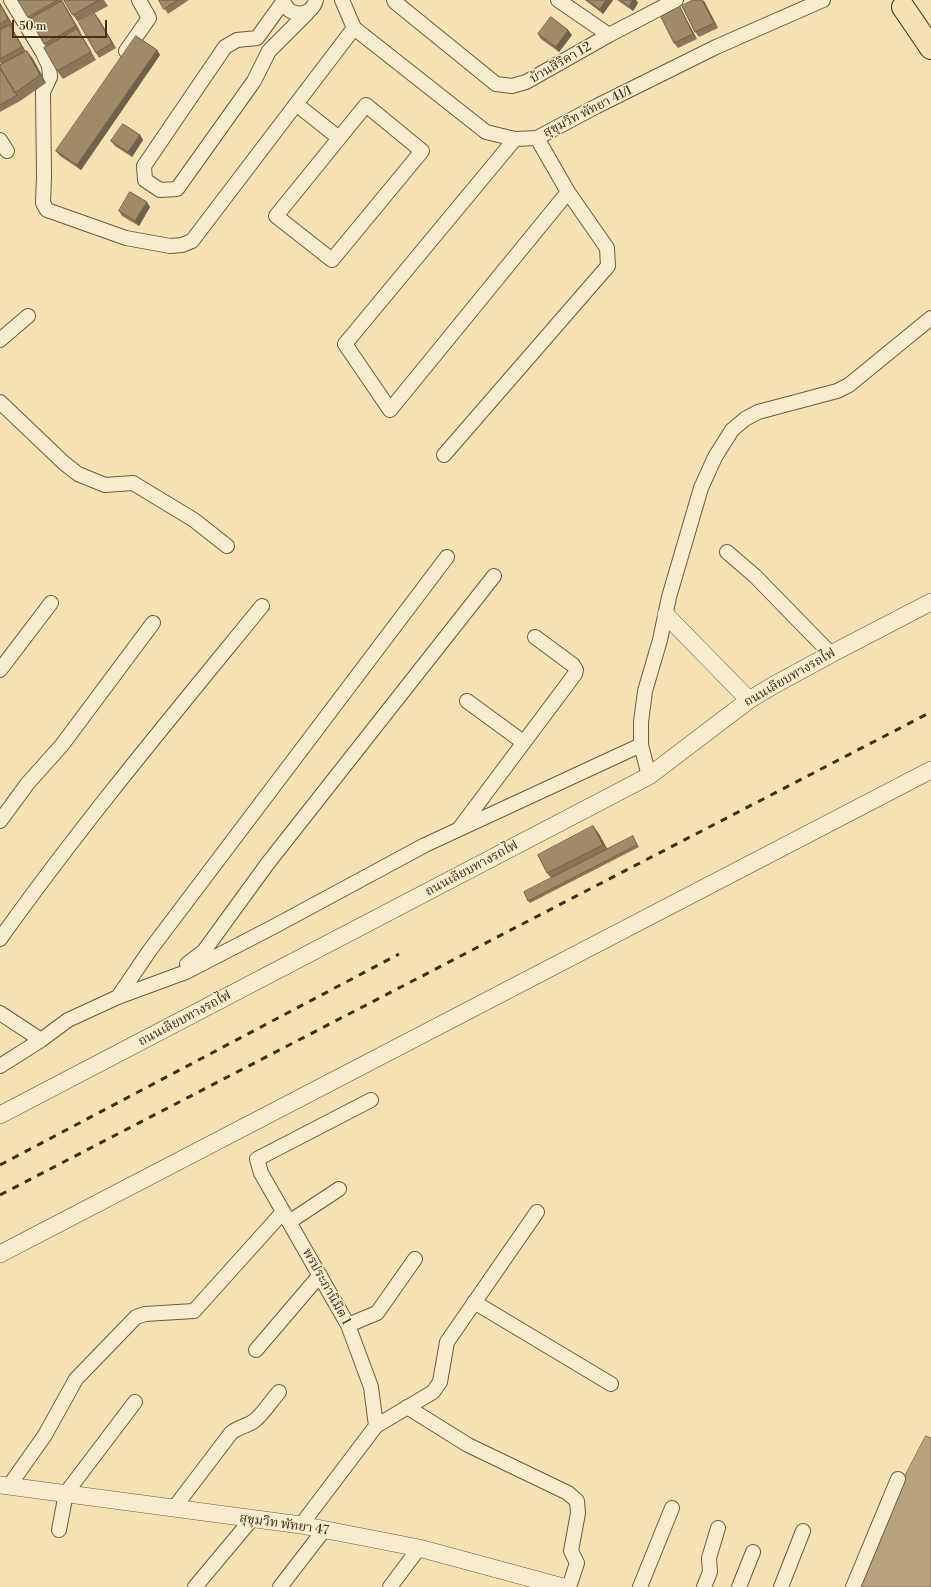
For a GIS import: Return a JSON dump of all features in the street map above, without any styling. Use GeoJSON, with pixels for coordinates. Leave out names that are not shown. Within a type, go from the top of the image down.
{"type":"FeatureCollection","features":[{"type":"Feature","properties":{"kind":"highway"},"geometry":{"type":"LineString","coordinates":[[900,3],[931,35]]}},
{"type":"Feature","properties":{"kind":"highway"},"geometry":{"type":"LineString","coordinates":[[900,3],[931,48]]}},
{"type":"Feature","properties":{"kind":"street"},"geometry":{"type":"LineString","coordinates":[[11,0],[43,53],[50,77],[43,92],[43,203],[47,210],[126,238],[170,246],[182,245],[192,241],[354,28]]}},
{"type":"Feature","properties":{"kind":"street"},"geometry":{"type":"LineString","coordinates":[[118,64],[149,18],[139,0]]}},
{"type":"Feature","properties":{"kind":"street"},"geometry":{"type":"LineString","coordinates":[[308,12],[301,14],[293,13],[287,9],[283,1],[257,38],[237,40],[225,48],[144,166],[145,180],[160,190],[177,190],[254,81],[269,51],[312,9],[316,0]]}},
{"type":"Feature","properties":{"kind":"street","name":"สุขุมวิท พัทยา 41/1"},"geometry":{"type":"LineString","coordinates":[[342,0],[354,28],[486,132],[515,139],[537,138],[597,106],[716,47],[824,0]]}},
{"type":"Feature","properties":{"kind":"street","name":"บ้านสิริคา 12"},"geometry":{"type":"LineString","coordinates":[[394,0],[496,84],[512,86],[526,82],[609,35],[676,0]]}},
{"type":"Feature","properties":{"kind":"street"},"geometry":{"type":"LineString","coordinates":[[558,0],[609,35]]}},
{"type":"Feature","properties":{"kind":"street"},"geometry":{"type":"LineString","coordinates":[[257,38],[269,51]]}},
{"type":"Feature","properties":{"kind":"street"},"geometry":{"type":"LineString","coordinates":[[296,104],[340,138]]}},
{"type":"Feature","properties":{"kind":"street"},"geometry":{"type":"LineString","coordinates":[[366,105],[422,151],[332,260],[276,216],[340,138],[366,105]]}},
{"type":"Feature","properties":{"kind":"street"},"geometry":{"type":"LineString","coordinates":[[444,455],[608,266],[607,248],[568,192],[537,138]]}},
{"type":"Feature","properties":{"kind":"street"},"geometry":{"type":"LineString","coordinates":[[515,139],[344,344],[390,410],[568,192]]}},
{"type":"Feature","properties":{"kind":"street"},"geometry":{"type":"LineString","coordinates":[[0,340],[28,316]]}},
{"type":"Feature","properties":{"kind":"street"},"geometry":{"type":"LineString","coordinates":[[649,776],[641,745],[645,691],[666,615],[669,597],[701,488],[715,457],[732,430],[745,419],[758,412],[837,391],[849,385],[931,318]]}},
{"type":"Feature","properties":{"kind":"street"},"geometry":{"type":"LineString","coordinates":[[2,407],[64,464],[78,474],[105,486],[134,483],[194,520],[227,546]]}},
{"type":"Feature","properties":{"kind":"street"},"geometry":{"type":"LineString","coordinates":[[727,552],[755,576],[831,654]]}},
{"type":"Feature","properties":{"kind":"street"},"geometry":{"type":"LineString","coordinates":[[118,997],[150,950],[447,557]]}},
{"type":"Feature","properties":{"kind":"street"},"geometry":{"type":"LineString","coordinates":[[132,992],[190,963],[204,951],[268,863],[494,576]]}},
{"type":"Feature","properties":{"kind":"street","name":"ถนนเลียบทางรถไฟ"},"geometry":{"type":"LineString","coordinates":[[0,1115],[649,776],[750,700],[774,685],[931,602]]}},
{"type":"Feature","properties":{"kind":"street"},"geometry":{"type":"LineString","coordinates":[[0,670],[51,603]]}},
{"type":"Feature","properties":{"kind":"street"},"geometry":{"type":"LineString","coordinates":[[0,939],[29,898],[146,748],[262,606]]}},
{"type":"Feature","properties":{"kind":"street"},"geometry":{"type":"LineString","coordinates":[[666,615],[750,700]]}},
{"type":"Feature","properties":{"kind":"street"},"geometry":{"type":"LineString","coordinates":[[0,821],[28,783],[62,744],[153,623]]}},
{"type":"Feature","properties":{"kind":"street"},"geometry":{"type":"LineString","coordinates":[[457,830],[575,674],[576,670],[573,665],[535,637]]}},
{"type":"Feature","properties":{"kind":"street"},"geometry":{"type":"LineString","coordinates":[[467,701],[523,742]]}},
{"type":"Feature","properties":{"kind":"street"},"geometry":{"type":"LineString","coordinates":[[0,1066],[41,1040],[68,1020],[118,997],[186,972],[426,845],[641,745]]}},
{"type":"Feature","properties":{"kind":"street"},"geometry":{"type":"LineString","coordinates":[[0,1254],[931,770]]}},
{"type":"Feature","properties":{"kind":"street"},"geometry":{"type":"LineString","coordinates":[[0,1013],[41,1040]]}},
{"type":"Feature","properties":{"kind":"street","name":"พรประภานิมิต 1"},"geometry":{"type":"LineString","coordinates":[[371,1100],[257,1158],[261,1173],[348,1325],[371,1387],[376,1426]]}},
{"type":"Feature","properties":{"kind":"street"},"geometry":{"type":"LineString","coordinates":[[5,1486],[45,1435],[76,1380],[136,1317],[145,1314],[194,1310],[286,1217],[339,1189]]}},
{"type":"Feature","properties":{"kind":"street"},"geometry":{"type":"LineString","coordinates":[[301,1525],[376,1426],[433,1392],[440,1382],[448,1342],[537,1212]]}},
{"type":"Feature","properties":{"kind":"street"},"geometry":{"type":"LineString","coordinates":[[348,1325],[377,1313],[415,1259]]}},
{"type":"Feature","properties":{"kind":"street"},"geometry":{"type":"LineString","coordinates":[[256,1350],[320,1275]]}},
{"type":"Feature","properties":{"kind":"street"},"geometry":{"type":"LineString","coordinates":[[474,1302],[611,1384]]}},
{"type":"Feature","properties":{"kind":"street"},"geometry":{"type":"LineString","coordinates":[[174,1508],[231,1433],[236,1429],[249,1424],[258,1417],[279,1392]]}},
{"type":"Feature","properties":{"kind":"street"},"geometry":{"type":"LineString","coordinates":[[59,1530],[66,1493],[135,1402]]}},
{"type":"Feature","properties":{"kind":"street"},"geometry":{"type":"LineString","coordinates":[[407,1407],[468,1445],[568,1492],[577,1501],[578,1513],[571,1551],[577,1563],[569,1587]]}},
{"type":"Feature","properties":{"kind":"street"},"geometry":{"type":"LineString","coordinates":[[853,1587],[898,1479]]}},
{"type":"Feature","properties":{"kind":"street","name":"สุขุมวิท พัทยา 47"},"geometry":{"type":"LineString","coordinates":[[5,1486],[66,1493],[252,1520],[301,1525],[419,1548],[563,1587]]}},
{"type":"Feature","properties":{"kind":"street"},"geometry":{"type":"LineString","coordinates":[[640,1587],[672,1508]]}},
{"type":"Feature","properties":{"kind":"street"},"geometry":{"type":"LineString","coordinates":[[195,1587],[252,1520]]}},
{"type":"Feature","properties":{"kind":"street"},"geometry":{"type":"LineString","coordinates":[[704,1587],[710,1572],[709,1558],[718,1528]]}},
{"type":"Feature","properties":{"kind":"street"},"geometry":{"type":"LineString","coordinates":[[280,1587],[324,1530]]}},
{"type":"Feature","properties":{"kind":"street"},"geometry":{"type":"LineString","coordinates":[[781,1587],[803,1531]]}},
{"type":"Feature","properties":{"kind":"street"},"geometry":{"type":"LineString","coordinates":[[390,1587],[419,1548]]}},
{"type":"Feature","properties":{"kind":"street"},"geometry":{"type":"LineString","coordinates":[[739,1587],[753,1552]]}},
{"type":"Feature","properties":{"kind":"shaded area"},"geometry":{"type":"Polygon","coordinates":[[[926,1436],[931,1438],[931,1587],[858,1587],[885,1514],[926,1436]]]}},
{"type":"Feature","properties":{"kind":"building"},"geometry":{"type":"Polygon","coordinates":[[[18,0],[58,0],[28,17],[18,0]]]}},
{"type":"Feature","properties":{"kind":"building"},"geometry":{"type":"Polygon","coordinates":[[[64,0],[99,0],[73,15],[64,0]]]}},
{"type":"Feature","properties":{"kind":"building"},"geometry":{"type":"Polygon","coordinates":[[[159,0],[178,0],[164,9],[159,0]]]}},
{"type":"Feature","properties":{"kind":"building"},"geometry":{"type":"Polygon","coordinates":[[[587,0],[606,0],[600,9],[587,0]]]}},
{"type":"Feature","properties":{"kind":"building"},"geometry":{"type":"Polygon","coordinates":[[[621,0],[633,0],[629,6],[621,0]]]}},
{"type":"Feature","properties":{"kind":"building"},"geometry":{"type":"Polygon","coordinates":[[[693,0],[702,0],[714,23],[695,32],[682,6],[693,0]]]}},
{"type":"Feature","properties":{"kind":"building"},"geometry":{"type":"Polygon","coordinates":[[[62,1],[76,26],[44,44],[30,19],[62,1]]]}},
{"type":"Feature","properties":{"kind":"building"},"geometry":{"type":"Polygon","coordinates":[[[0,4],[8,19],[0,24],[0,4]]]}},
{"type":"Feature","properties":{"kind":"building"},"geometry":{"type":"Polygon","coordinates":[[[680,7],[693,34],[674,43],[661,17],[680,7]]]}},
{"type":"Feature","properties":{"kind":"building"},"geometry":{"type":"Polygon","coordinates":[[[95,14],[112,43],[96,53],[79,23],[95,14]]]}},
{"type":"Feature","properties":{"kind":"building"},"geometry":{"type":"Polygon","coordinates":[[[551,17],[568,30],[556,47],[538,34],[551,17]]]}},
{"type":"Feature","properties":{"kind":"building"},"geometry":{"type":"Polygon","coordinates":[[[10,25],[22,47],[0,59],[0,30],[10,25]]]}},
{"type":"Feature","properties":{"kind":"building"},"geometry":{"type":"Polygon","coordinates":[[[77,29],[91,52],[57,71],[44,48],[77,29]]]}},
{"type":"Feature","properties":{"kind":"building"},"geometry":{"type":"Polygon","coordinates":[[[136,36],[157,50],[77,165],[56,151],[136,36]]]}},
{"type":"Feature","properties":{"kind":"building"},"geometry":{"type":"Polygon","coordinates":[[[27,51],[40,75],[15,93],[0,68],[0,65],[27,51]]]}},
{"type":"Feature","properties":{"kind":"building"},"geometry":{"type":"Polygon","coordinates":[[[0,68],[17,95],[0,105],[0,68]]]}},
{"type":"Feature","properties":{"kind":"building"},"geometry":{"type":"Polygon","coordinates":[[[123,124],[140,135],[128,152],[111,141],[123,124]]]}},
{"type":"Feature","properties":{"kind":"building"},"geometry":{"type":"Polygon","coordinates":[[[130,192],[147,202],[135,221],[119,211],[130,192]]]}},
{"type":"Feature","properties":{"kind":"building"},"geometry":{"type":"Polygon","coordinates":[[[593,826],[603,845],[547,873],[538,855],[593,826]]]}},
{"type":"Feature","properties":{"kind":"building"},"geometry":{"type":"Polygon","coordinates":[[[633,836],[637,845],[528,901],[524,892],[633,836]]]}},
{"type":"Feature","properties":{"kind":"railway"},"geometry":{"type":"LineString","coordinates":[[0,1195],[931,712]]}},
{"type":"Feature","properties":{"kind":"railway"},"geometry":{"type":"LineString","coordinates":[[0,1165],[399,954]]}}]}
